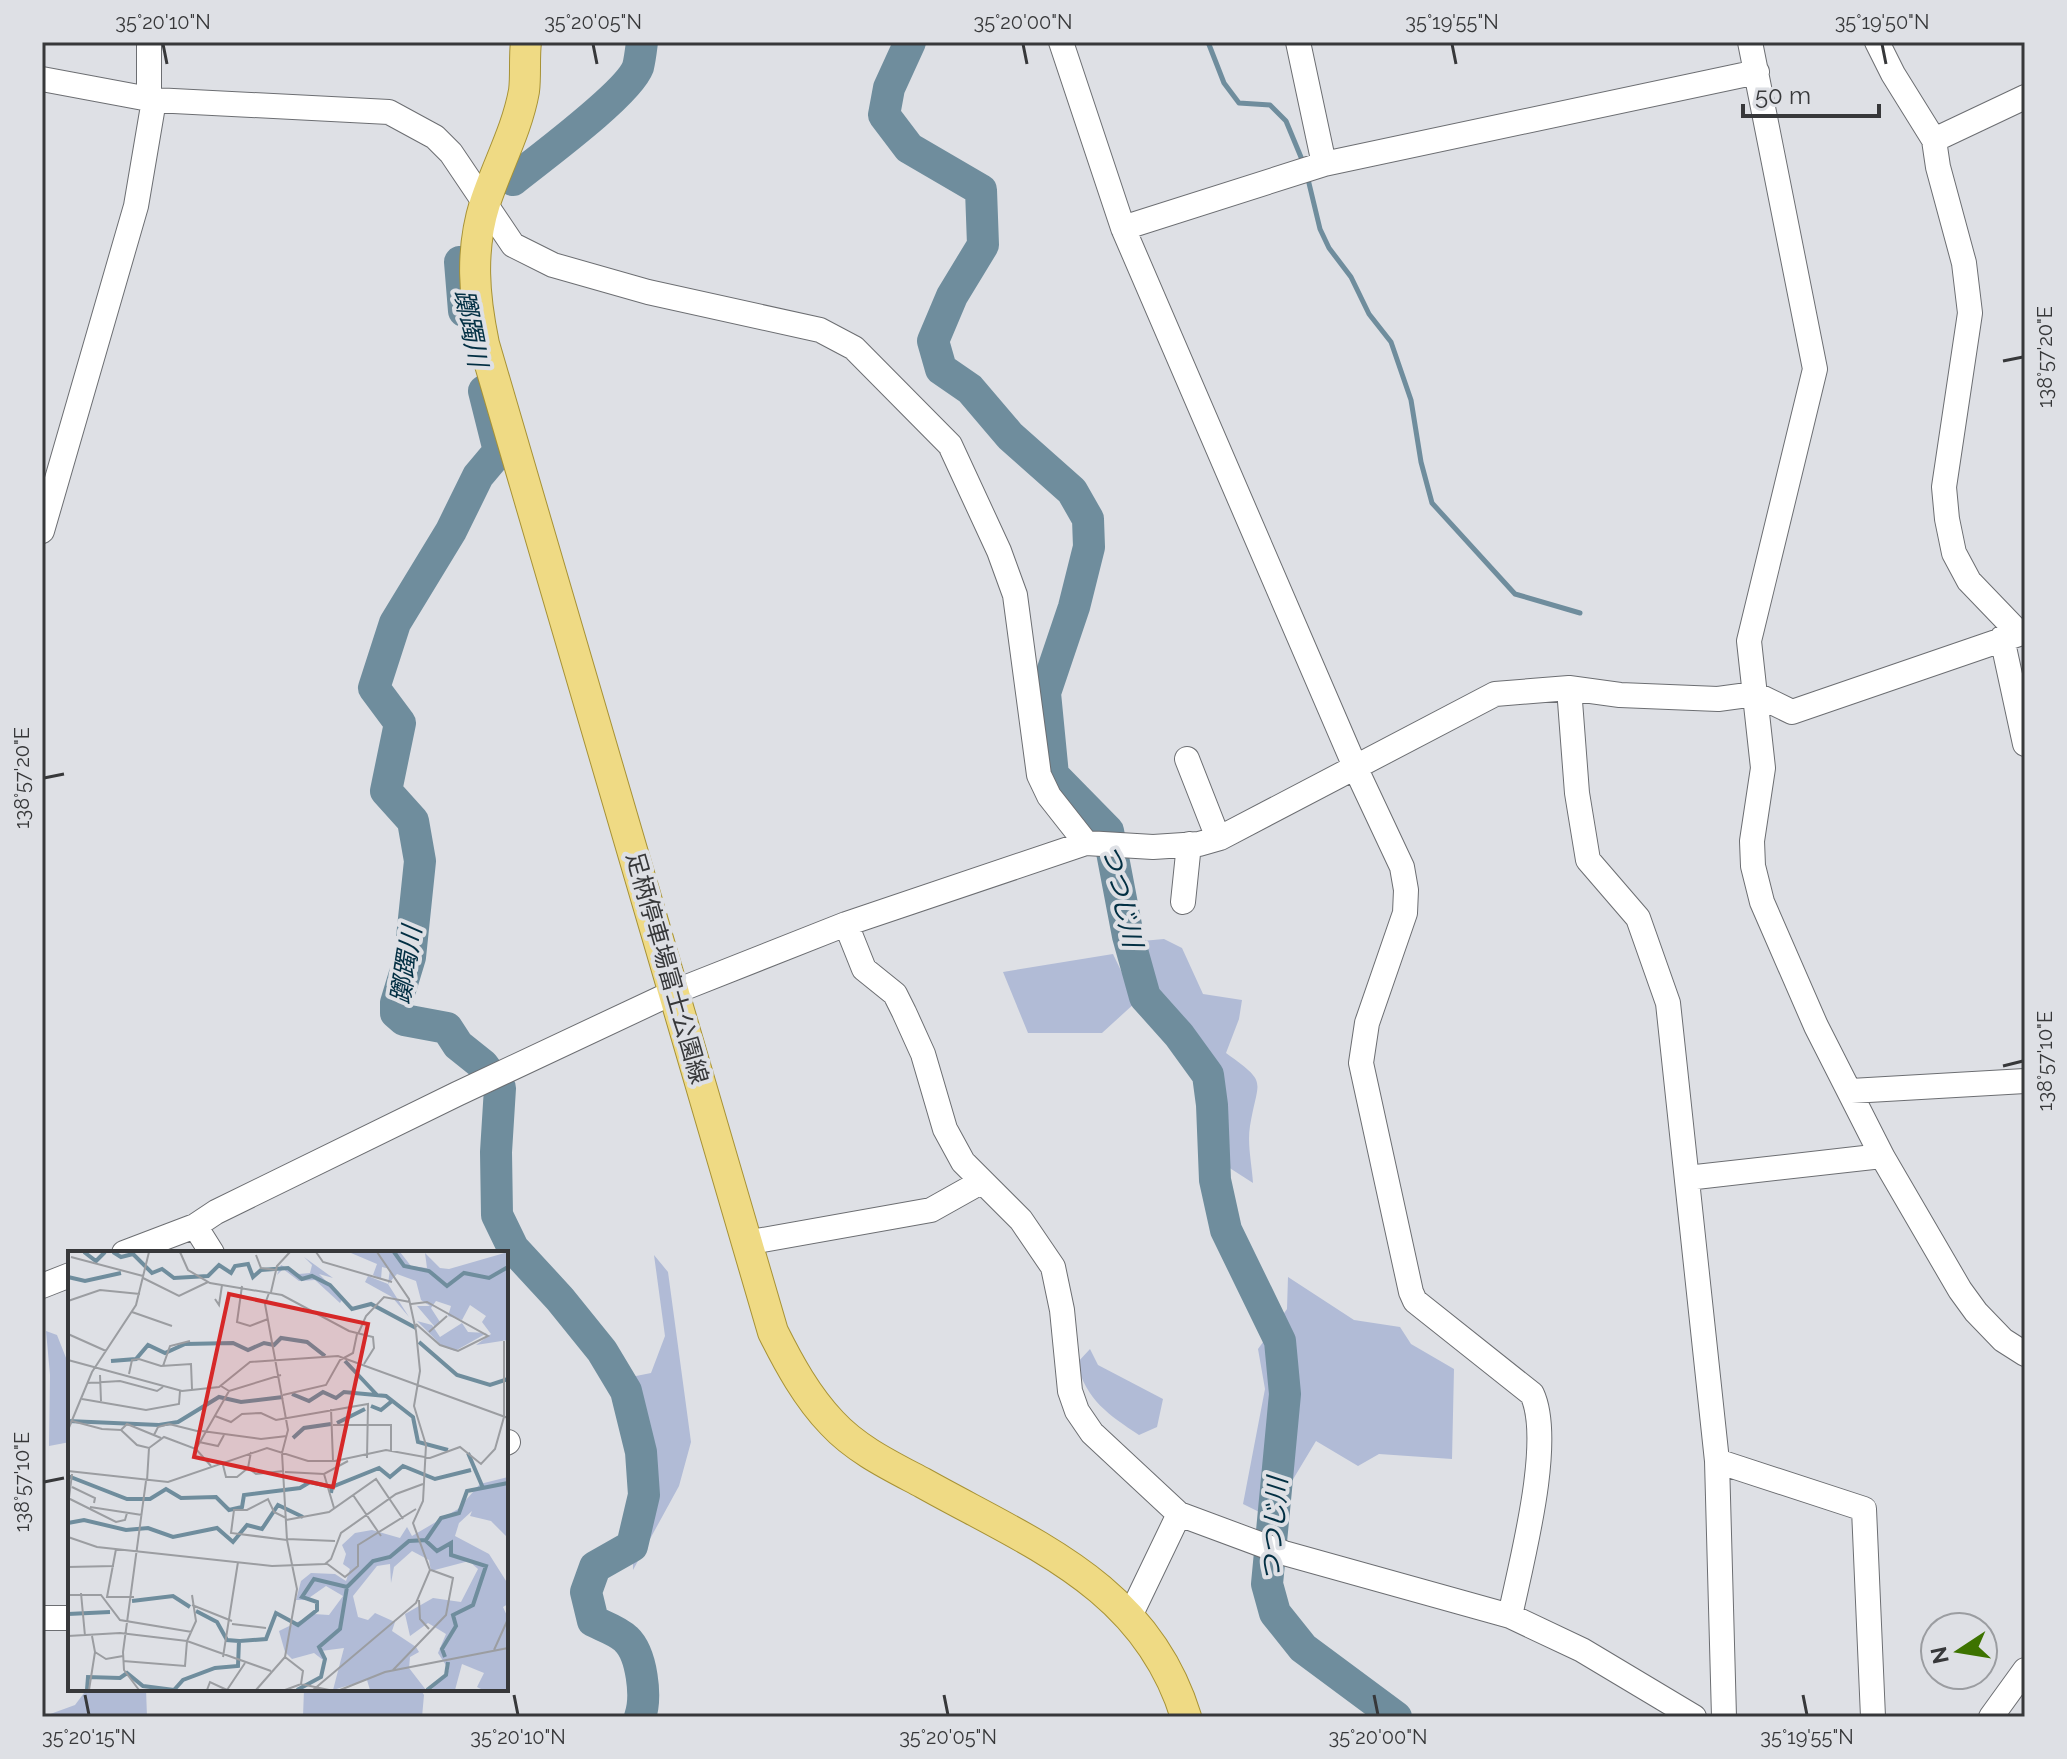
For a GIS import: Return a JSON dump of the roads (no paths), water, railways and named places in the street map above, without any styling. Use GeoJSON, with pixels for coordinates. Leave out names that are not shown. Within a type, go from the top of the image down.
{"type":"FeatureCollection","features":[{"type":"Feature","properties":{"kind":"main road","name":"足柄停車場富士公園線"},"geometry":{"type":"LineString","coordinates":[[526,42],[524,90],[484,205],[473,280],[484,344],[773,1332],[791,1368],[832,1424],[867,1453],[1035,1544],[1086,1576],[1130,1616],[1155,1647],[1186,1717]]}},
{"type":"Feature","properties":{"kind":"street"},"geometry":{"type":"LineString","coordinates":[[42,531],[136,206],[151,99],[149,42]]}},
{"type":"Feature","properties":{"kind":"street"},"geometry":{"type":"LineString","coordinates":[[1061,42],[1123,228],[1356,769],[1402,867],[1406,890],[1405,913],[1367,1023],[1361,1063],[1415,1301],[1532,1394],[1538,1407],[1537,1483],[1510,1616]]}},
{"type":"Feature","properties":{"kind":"street"},"geometry":{"type":"LineString","coordinates":[[1298,42],[1324,164]]}},
{"type":"Feature","properties":{"kind":"street"},"geometry":{"type":"LineString","coordinates":[[1750,42],[1815,369],[1749,641],[1763,768],[1752,841],[1753,866],[1762,902],[1816,1026],[1882,1156],[1960,1290],[2003,1340],[2025,1354]]}},
{"type":"Feature","properties":{"kind":"street"},"geometry":{"type":"LineString","coordinates":[[1877,42],[1934,140],[1938,167],[1964,263],[1970,313],[1944,487],[1947,519],[1954,553],[1969,581],[2015,634],[2025,744]]}},
{"type":"Feature","properties":{"kind":"street"},"geometry":{"type":"LineString","coordinates":[[1123,228],[1324,164],[1757,72]]}},
{"type":"Feature","properties":{"kind":"street"},"geometry":{"type":"LineString","coordinates":[[42,79],[151,99],[389,112],[435,137],[451,153],[513,245],[553,265],[648,292],[820,330],[854,348],[950,445],[999,551],[1015,595],[1039,775],[1049,796],[1102,844]]}},
{"type":"Feature","properties":{"kind":"street"},"geometry":{"type":"LineString","coordinates":[[1934,140],[2025,97]]}},
{"type":"Feature","properties":{"kind":"street"},"geometry":{"type":"LineString","coordinates":[[129,1251],[195,1226],[216,1212],[496,1075],[674,992],[846,924],[1102,844],[1153,847],[1218,838],[1356,769],[1495,694],[1569,688],[1620,695],[1718,699],[1755,694],[1792,712],[2015,634]]}},
{"type":"Feature","properties":{"kind":"street"},"geometry":{"type":"LineString","coordinates":[[1569,688],[1577,793],[1588,860],[1638,918],[1668,1003],[1717,1461],[1724,1717]]}},
{"type":"Feature","properties":{"kind":"street"},"geometry":{"type":"LineString","coordinates":[[1187,759],[1218,838]]}},
{"type":"Feature","properties":{"kind":"street"},"geometry":{"type":"LineString","coordinates":[[1183,902],[1189,844]]}},
{"type":"Feature","properties":{"kind":"street"},"geometry":{"type":"LineString","coordinates":[[846,924],[864,969],[895,994],[923,1054],[945,1129],[963,1162],[1021,1220],[1053,1267],[1062,1310],[1070,1391],[1077,1411],[1092,1433],[1179,1514],[1284,1553],[1510,1616],[1582,1650],[1694,1717]]}},
{"type":"Feature","properties":{"kind":"street"},"geometry":{"type":"LineString","coordinates":[[1851,1091],[2025,1081]]}},
{"type":"Feature","properties":{"kind":"street"},"geometry":{"type":"LineString","coordinates":[[1687,1178],[1882,1156]]}},
{"type":"Feature","properties":{"kind":"street"},"geometry":{"type":"LineString","coordinates":[[746,1243],[931,1210],[981,1182]]}},
{"type":"Feature","properties":{"kind":"street"},"geometry":{"type":"LineString","coordinates":[[195,1226],[211,1251]]}},
{"type":"Feature","properties":{"kind":"street"},"geometry":{"type":"LineString","coordinates":[[42,1286],[68,1276]]}},
{"type":"Feature","properties":{"kind":"street"},"geometry":{"type":"LineString","coordinates":[[1717,1461],[1864,1509],[1873,1717]]}},
{"type":"Feature","properties":{"kind":"street"},"geometry":{"type":"LineString","coordinates":[[1130,1616],[1179,1514]]}},
{"type":"Feature","properties":{"kind":"street"},"geometry":{"type":"LineString","coordinates":[[42,1618],[68,1618]]}},
{"type":"Feature","properties":{"kind":"street"},"geometry":{"type":"LineString","coordinates":[[1991,1717],[2025,1670]]}},
{"type":"Feature","properties":{"kind":"waterway","name":"躑躅川"},"geometry":{"type":"LineString","coordinates":[[513,180],[582,126],[618,93],[638,67],[642,42]]}},
{"type":"Feature","properties":{"kind":"waterway","name":"つつじ川"},"geometry":{"type":"LineString","coordinates":[[910,42],[889,88],[884,115],[909,148],[981,190],[983,245],[952,296],[933,341],[941,369],[970,389],[1010,436],[1072,491],[1088,519],[1089,547],[1074,607],[1045,693],[1053,775],[1108,831],[1128,936],[1145,997],[1179,1035],[1208,1075],[1215,1180],[1226,1230],[1280,1341],[1285,1394],[1267,1584],[1275,1613],[1303,1648],[1396,1717]]}},
{"type":"Feature","properties":{"kind":"waterway"},"geometry":{"type":"LineString","coordinates":[[1208,42],[1224,83],[1239,103],[1270,105],[1286,121],[1303,162]]}},
{"type":"Feature","properties":{"kind":"waterway"},"geometry":{"type":"LineString","coordinates":[[1307,175],[1320,229],[1329,248],[1351,277],[1369,314],[1391,342],[1411,400],[1421,462],[1432,503],[1515,594],[1580,613]]}},
{"type":"Feature","properties":{"kind":"waterway","name":"躑躅川"},"geometry":{"type":"LineString","coordinates":[[460,262],[464,311]]}},
{"type":"Feature","properties":{"kind":"waterway","name":"躑躅川"},"geometry":{"type":"LineString","coordinates":[[484,391],[499,451],[478,476],[451,531],[395,623],[374,688],[400,723],[386,791],[413,821],[420,861],[410,957],[396,1003],[396,1013],[404,1020],[447,1028],[458,1045],[483,1065],[500,1088],[496,1152],[497,1215],[513,1248],[602,1351],[626,1391],[641,1452],[644,1495],[632,1546],[595,1567],[586,1592],[593,1621],[623,1636],[636,1655],[643,1687],[640,1717]]}}]}
